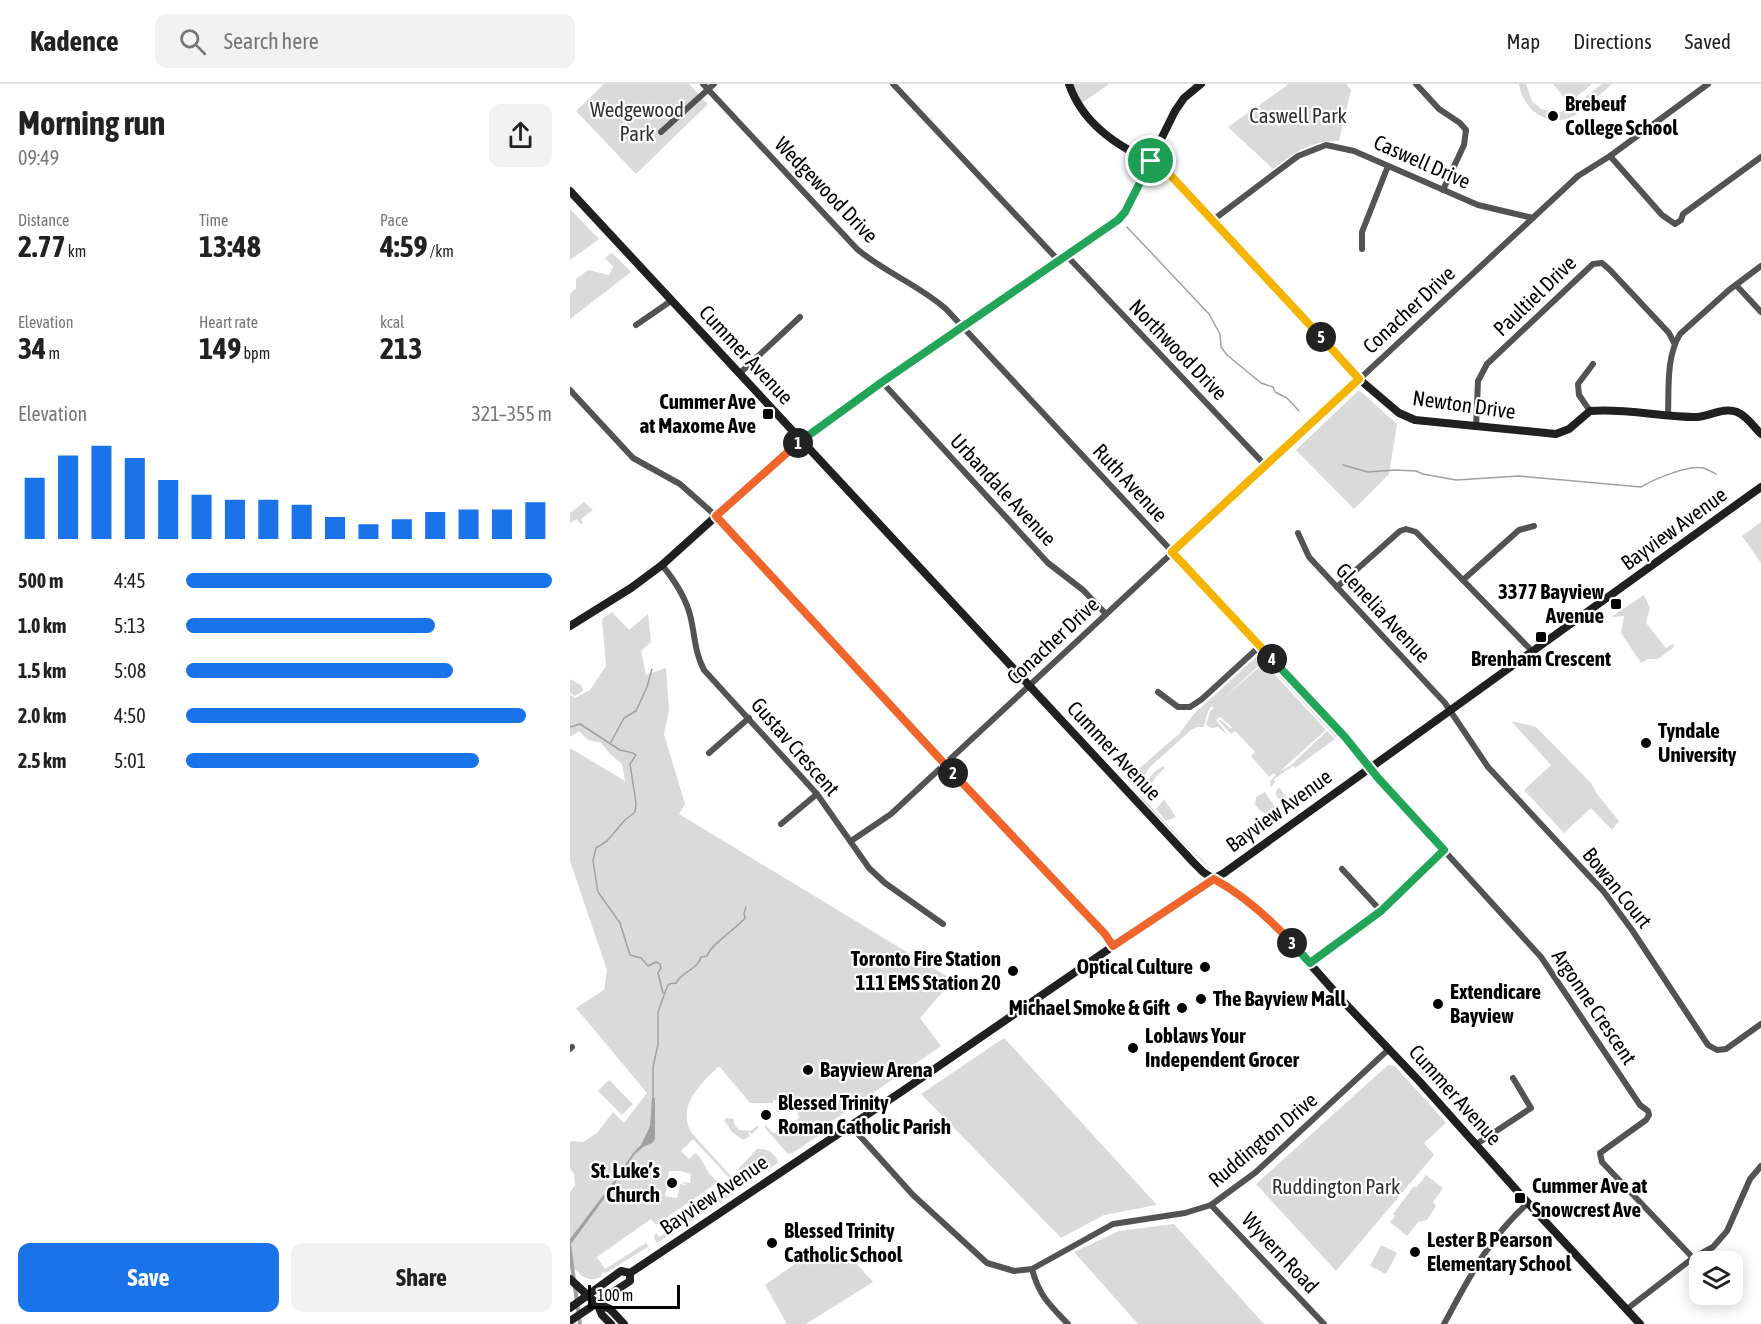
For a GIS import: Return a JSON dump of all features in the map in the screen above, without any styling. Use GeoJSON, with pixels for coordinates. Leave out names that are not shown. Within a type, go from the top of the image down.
{"type":"FeatureCollection","features":[{"type":"Feature","properties":{"kind":"street"},"geometry":{"type":"LineString","coordinates":[[661,132],[706,87],[714,84]]}},
{"type":"Feature","properties":{"kind":"street","name":"Northwood Drive"},"geometry":{"type":"LineString","coordinates":[[892,84],[1266,466]]}},
{"type":"Feature","properties":{"kind":"street","name":"Newton Drive"},"geometry":{"type":"LineString","coordinates":[[1069,84],[1076,102],[1092,122],[1118,144],[1161,165],[1359,379],[1399,412],[1409,418],[1556,434],[1569,429],[1590,411]]}},
{"type":"Feature","properties":{"kind":"street"},"geometry":{"type":"LineString","coordinates":[[570,626],[631,588],[662,565],[801,441],[882,382],[1118,220],[1125,212],[1175,111],[1184,98],[1201,84]]}},
{"type":"Feature","properties":{"kind":"street"},"geometry":{"type":"LineString","coordinates":[[1416,84],[1439,110],[1460,123],[1466,130],[1464,145],[1443,190]]}},
{"type":"Feature","properties":{"kind":"street","name":"Conacher Drive"},"geometry":{"type":"LineString","coordinates":[[851,841],[891,814],[1578,176],[1610,156],[1708,84]]}},
{"type":"Feature","properties":{"kind":"street","name":"Wedgewood Drive"},"geometry":{"type":"LineString","coordinates":[[706,87],[857,249],[868,259],[936,300],[964,327]]}},
{"type":"Feature","properties":{"kind":"street","name":"Caswell Drive"},"geometry":{"type":"LineString","coordinates":[[1213,220],[1298,156],[1326,145],[1354,151],[1478,205],[1533,218]]}},
{"type":"Feature","properties":{"kind":"street"},"geometry":{"type":"LineString","coordinates":[[1610,156],[1662,215],[1675,224],[1681,220],[1683,214],[1761,157]]}},
{"type":"Feature","properties":{"kind":"street"},"geometry":{"type":"LineString","coordinates":[[1362,249],[1362,232],[1388,166]]}},
{"type":"Feature","properties":{"kind":"street","name":"Cummer Avenue"},"geometry":{"type":"LineString","coordinates":[[570,191],[1194,863],[1248,902],[1290,940],[1341,999],[1640,1324]]}},
{"type":"Feature","properties":{"kind":"street","name":"Paultiel Drive"},"geometry":{"type":"LineString","coordinates":[[1476,427],[1478,381],[1487,364],[1593,264],[1602,263],[1610,270],[1669,333],[1674,343]]}},
{"type":"Feature","properties":{"kind":"street"},"geometry":{"type":"LineString","coordinates":[[1668,415],[1674,343],[1680,334],[1761,266]]}},
{"type":"Feature","properties":{"kind":"street"},"geometry":{"type":"LineString","coordinates":[[1736,285],[1761,312]]}},
{"type":"Feature","properties":{"kind":"street"},"geometry":{"type":"LineString","coordinates":[[636,325],[671,301]]}},
{"type":"Feature","properties":{"kind":"street"},"geometry":{"type":"LineString","coordinates":[[739,374],[800,318]]}},
{"type":"Feature","properties":{"kind":"street","name":"Ruth Avenue"},"geometry":{"type":"LineString","coordinates":[[964,327],[1345,737],[1370,768]]}},
{"type":"Feature","properties":{"kind":"street"},"geometry":{"type":"LineString","coordinates":[[1593,364],[1578,384],[1579,395],[1590,411],[1698,417],[1726,411],[1736,412],[1746,417],[1761,434]]}},
{"type":"Feature","properties":{"kind":"street","name":"Urbandale Avenue"},"geometry":{"type":"LineString","coordinates":[[882,382],[1048,563],[1083,590],[1106,614]]}},
{"type":"Feature","properties":{"kind":"street"},"geometry":{"type":"LineString","coordinates":[[570,390],[633,458],[680,484],[716,516],[944,764],[1105,934],[1113,946]]}},
{"type":"Feature","properties":{"kind":"street","name":"Bayview Avenue"},"geometry":{"type":"LineString","coordinates":[[570,1308],[621,1271],[630,1273],[1214,879],[1761,488]]}},
{"type":"Feature","properties":{"kind":"street"},"geometry":{"type":"LineString","coordinates":[[1463,580],[1519,530],[1534,526]]}},
{"type":"Feature","properties":{"kind":"street"},"geometry":{"type":"LineString","coordinates":[[1338,587],[1400,531],[1406,529],[1416,532],[1532,651]]}},
{"type":"Feature","properties":{"kind":"street","name":"Glenelia Avenue"},"geometry":{"type":"LineString","coordinates":[[1298,533],[1309,558],[1450,711]]}},
{"type":"Feature","properties":{"kind":"street","name":"Gustav Crescent"},"geometry":{"type":"LineString","coordinates":[[662,565],[684,597],[691,617],[697,657],[704,670],[817,794],[868,868],[885,883],[943,924]]}},
{"type":"Feature","properties":{"kind":"street"},"geometry":{"type":"LineString","coordinates":[[1158,692],[1178,706],[1190,707],[1202,699],[1260,646]]}},
{"type":"Feature","properties":{"kind":"street","name":"Bowan Court"},"geometry":{"type":"LineString","coordinates":[[1450,711],[1488,767],[1604,892],[1708,1045],[1717,1050],[1726,1048],[1761,1024]]}},
{"type":"Feature","properties":{"kind":"street"},"geometry":{"type":"LineString","coordinates":[[709,753],[749,718]]}},
{"type":"Feature","properties":{"kind":"street","name":"Argonne Crescent"},"geometry":{"type":"LineString","coordinates":[[1370,768],[1541,957],[1640,1105],[1648,1111],[1649,1115],[1646,1120],[1600,1153],[1602,1162],[1689,1254]]}},
{"type":"Feature","properties":{"kind":"street"},"geometry":{"type":"LineString","coordinates":[[781,824],[817,794]]}},
{"type":"Feature","properties":{"kind":"street"},"geometry":{"type":"LineString","coordinates":[[1310,963],[1381,911],[1444,850]]}},
{"type":"Feature","properties":{"kind":"street"},"geometry":{"type":"LineString","coordinates":[[1342,869],[1381,911]]}},
{"type":"Feature","properties":{"kind":"street","name":"Ruddington Drive"},"geometry":{"type":"LineString","coordinates":[[1032,1269],[1113,1224],[1185,1214],[1211,1205],[1256,1172],[1389,1049]]}},
{"type":"Feature","properties":{"kind":"street"},"geometry":{"type":"LineString","coordinates":[[1475,1145],[1531,1108],[1513,1078]]}},
{"type":"Feature","properties":{"kind":"street"},"geometry":{"type":"LineString","coordinates":[[850,1125],[913,1195],[987,1263],[1014,1271],[1032,1269],[1037,1287],[1068,1324]]}},
{"type":"Feature","properties":{"kind":"street"},"geometry":{"type":"LineString","coordinates":[[1706,1251],[1713,1247],[1727,1231],[1750,1179],[1761,1166]]}},
{"type":"Feature","properties":{"kind":"street"},"geometry":{"type":"LineString","coordinates":[[1444,1324],[1483,1253],[1498,1233],[1528,1203]]}},
{"type":"Feature","properties":{"kind":"street","name":"Wyvern Road"},"geometry":{"type":"LineString","coordinates":[[1211,1205],[1324,1324]]}},
{"type":"Feature","properties":{"kind":"street"},"geometry":{"type":"LineString","coordinates":[[1627,1309],[1689,1261]]}},
{"type":"Feature","properties":{"kind":"street","name":"Bayview Avenue"},"geometry":{"type":"LineString","coordinates":[[570,1321],[630,1281],[630,1273]]}},
{"type":"Feature","properties":{"kind":"street"},"geometry":{"type":"LineString","coordinates":[[570,1279],[596,1303],[602,1315],[611,1324]]}},
{"type":"Feature","properties":{"kind":"street"},"geometry":{"type":"LineString","coordinates":[[596,1303],[610,1310],[624,1324]]}},
{"type":"Feature","properties":{"kind":"green space","name":"Wedgewood Park"},"geometry":{"type":"Polygon","coordinates":[[[604,84],[689,84],[708,104],[636,174],[576,111],[604,84]]]}},
{"type":"Feature","properties":{"kind":"green space"},"geometry":{"type":"Polygon","coordinates":[[[1073,84],[1109,84],[1082,103],[1073,84]]]}},
{"type":"Feature","properties":{"kind":"green space","name":"Caswell Park"},"geometry":{"type":"Polygon","coordinates":[[[1289,84],[1346,84],[1351,90],[1339,141],[1311,145],[1273,169],[1228,127],[1289,84]]]}},
{"type":"Feature","properties":{"kind":"green space"},"geometry":{"type":"Polygon","coordinates":[[[1519,84],[1526,84],[1532,101],[1541,109],[1556,113],[1568,110],[1602,84],[1612,84],[1575,115],[1556,120],[1547,119],[1532,109],[1521,93],[1519,84]]]}},
{"type":"Feature","properties":{"kind":"green space"},"geometry":{"type":"Polygon","coordinates":[[[1553,84],[1592,84],[1569,103],[1553,84]]]}},
{"type":"Feature","properties":{"kind":"green space"},"geometry":{"type":"Polygon","coordinates":[[[570,209],[599,239],[570,260],[570,209]]]}},
{"type":"Feature","properties":{"kind":"green space"},"geometry":{"type":"Polygon","coordinates":[[[612,253],[631,272],[570,319],[570,294],[576,288],[576,279],[588,270],[609,275],[613,267],[605,258],[612,253]]]}},
{"type":"Feature","properties":{"kind":"green space"},"geometry":{"type":"Polygon","coordinates":[[[1359,390],[1397,424],[1389,474],[1354,509],[1296,450],[1359,390]]]}},
{"type":"Feature","properties":{"kind":"green space"},"geometry":{"type":"Polygon","coordinates":[[[584,502],[593,510],[581,519],[583,523],[580,524],[577,519],[570,523],[570,513],[584,502]]]}},
{"type":"Feature","properties":{"kind":"green space"},"geometry":{"type":"Polygon","coordinates":[[[1761,522],[1761,563],[1742,536],[1761,522]]]}},
{"type":"Feature","properties":{"kind":"green space"},"geometry":{"type":"Polygon","coordinates":[[[1644,595],[1650,608],[1646,623],[1666,648],[1673,644],[1674,647],[1658,659],[1648,659],[1641,663],[1621,633],[1624,616],[1611,617],[1644,595]]]}},
{"type":"Feature","properties":{"kind":"green space"},"geometry":{"type":"Polygon","coordinates":[[[612,612],[629,630],[648,614],[651,642],[641,651],[646,675],[666,668],[669,710],[664,734],[685,804],[679,814],[953,980],[920,1018],[941,1046],[822,1128],[824,1132],[791,1154],[787,1153],[765,1128],[765,1125],[773,1133],[783,1133],[799,1118],[794,1106],[788,1102],[773,1100],[773,1103],[750,1103],[719,1066],[693,1096],[689,1104],[687,1122],[691,1132],[738,1184],[735,1184],[693,1139],[681,1151],[689,1159],[695,1153],[701,1158],[708,1172],[718,1182],[656,1225],[651,1219],[597,1257],[605,1269],[646,1243],[649,1246],[606,1273],[603,1272],[602,1276],[588,1279],[570,1265],[570,1192],[575,1185],[574,1174],[570,1169],[570,1142],[583,1142],[597,1133],[613,1112],[624,1123],[647,1093],[576,1008],[604,990],[607,970],[570,861],[570,748],[625,781],[622,764],[601,743],[588,740],[579,731],[570,737],[570,695],[575,698],[590,690],[606,666],[602,619],[612,612]],[[669,1171],[665,1196],[677,1198],[680,1184],[688,1186],[682,1182],[690,1183],[691,1174],[669,1171]]]}},
{"type":"Feature","properties":{"kind":"green space"},"geometry":{"type":"Polygon","coordinates":[[[1262,655],[1337,736],[1337,739],[1260,656],[1262,655]]]}},
{"type":"Feature","properties":{"kind":"green space"},"geometry":{"type":"Polygon","coordinates":[[[1256,657],[1263,662],[1218,703],[1264,663],[1326,730],[1280,771],[1290,766],[1327,731],[1335,739],[1295,768],[1293,766],[1274,779],[1275,782],[1271,787],[1270,781],[1276,775],[1274,773],[1269,777],[1251,756],[1255,752],[1235,731],[1231,734],[1219,721],[1220,719],[1231,729],[1232,727],[1220,717],[1216,720],[1229,736],[1218,727],[1211,728],[1206,725],[1210,711],[1214,708],[1212,706],[1208,711],[1204,727],[1191,730],[1149,768],[1141,782],[1134,786],[1127,779],[1179,734],[1193,715],[1256,657]]]}},
{"type":"Feature","properties":{"kind":"green space"},"geometry":{"type":"Polygon","coordinates":[[[570,679],[581,685],[583,691],[575,696],[570,693],[570,679]]]}},
{"type":"Feature","properties":{"kind":"green space"},"geometry":{"type":"Polygon","coordinates":[[[1511,721],[1536,727],[1591,783],[1619,821],[1612,830],[1591,808],[1564,833],[1524,790],[1551,765],[1511,721]]]}},
{"type":"Feature","properties":{"kind":"green space"},"geometry":{"type":"Polygon","coordinates":[[[1163,766],[1165,768],[1153,782],[1151,794],[1153,798],[1149,801],[1140,792],[1154,772],[1163,766]]]}},
{"type":"Feature","properties":{"kind":"green space"},"geometry":{"type":"Polygon","coordinates":[[[1279,787],[1293,807],[1288,809],[1283,806],[1275,793],[1279,787]]]}},
{"type":"Feature","properties":{"kind":"green space"},"geometry":{"type":"Polygon","coordinates":[[[1265,792],[1279,816],[1262,812],[1255,805],[1256,797],[1265,792]]]}},
{"type":"Feature","properties":{"kind":"green space"},"geometry":{"type":"Polygon","coordinates":[[[1140,795],[1206,865],[1181,841],[1142,800],[1140,795]]]}},
{"type":"Feature","properties":{"kind":"green space"},"geometry":{"type":"Polygon","coordinates":[[[1164,799],[1176,817],[1166,821],[1156,809],[1164,799]]]}},
{"type":"Feature","properties":{"kind":"green space"},"geometry":{"type":"Polygon","coordinates":[[[1268,818],[1274,820],[1254,834],[1253,823],[1268,818]]]}},
{"type":"Feature","properties":{"kind":"green space"},"geometry":{"type":"Polygon","coordinates":[[[1004,1038],[1157,1205],[1104,1215],[1061,1238],[921,1094],[1004,1038]]]}},
{"type":"Feature","properties":{"kind":"green space","name":"Ruddington Park"},"geometry":{"type":"Polygon","coordinates":[[[1388,1065],[1395,1066],[1446,1123],[1424,1143],[1434,1155],[1336,1271],[1256,1184],[1388,1065]]]}},
{"type":"Feature","properties":{"kind":"green space"},"geometry":{"type":"Polygon","coordinates":[[[609,1080],[633,1104],[622,1115],[598,1091],[609,1080]]]}},
{"type":"Feature","properties":{"kind":"green space"},"geometry":{"type":"Polygon","coordinates":[[[734,1119],[734,1124],[739,1130],[751,1131],[758,1125],[758,1128],[752,1134],[748,1132],[750,1136],[743,1140],[732,1132],[724,1120],[734,1119]]]}},
{"type":"Feature","properties":{"kind":"green space"},"geometry":{"type":"Polygon","coordinates":[[[757,1149],[770,1152],[778,1163],[747,1183],[740,1175],[739,1168],[757,1149]]]}},
{"type":"Feature","properties":{"kind":"green space"},"geometry":{"type":"Polygon","coordinates":[[[1426,1175],[1443,1188],[1433,1202],[1436,1206],[1427,1220],[1418,1222],[1407,1236],[1390,1222],[1395,1216],[1393,1214],[1414,1186],[1416,1188],[1426,1175]]]}},
{"type":"Feature","properties":{"kind":"green space"},"geometry":{"type":"Polygon","coordinates":[[[730,1188],[733,1194],[657,1243],[654,1238],[656,1233],[659,1237],[730,1188]]]}},
{"type":"Feature","properties":{"kind":"green space"},"geometry":{"type":"Polygon","coordinates":[[[1174,1224],[1264,1324],[1138,1324],[1074,1252],[1119,1231],[1174,1224]]]}},
{"type":"Feature","properties":{"kind":"green space"},"geometry":{"type":"Polygon","coordinates":[[[1381,1245],[1397,1253],[1386,1274],[1370,1266],[1381,1245]]]}},
{"type":"Feature","properties":{"kind":"green space"},"geometry":{"type":"Polygon","coordinates":[[[815,1250],[829,1263],[846,1252],[873,1282],[806,1324],[787,1324],[765,1285],[815,1250]]]}},
{"type":"Feature","properties":{"kind":"shaded area"},"geometry":{"type":"Polygon","coordinates":[[[652,1098],[655,1098],[655,1139],[634,1155],[571,1244],[582,1324],[578,1324],[570,1266],[570,1239],[641,1145],[650,1126],[652,1098]]]}},
{"type":"Feature","properties":{"kind":"waterway"},"geometry":{"type":"LineString","coordinates":[[1127,227],[1209,314],[1220,334],[1221,347],[1227,355],[1261,383],[1273,387],[1275,392],[1287,398],[1299,411]]}},
{"type":"Feature","properties":{"kind":"waterway"},"geometry":{"type":"LineString","coordinates":[[1343,465],[1368,472],[1416,471],[1456,480],[1519,476],[1641,487],[1662,477],[1689,469],[1703,468],[1716,474]]}},
{"type":"Feature","properties":{"kind":"waterway"},"geometry":{"type":"LineString","coordinates":[[611,742],[624,718],[636,711],[652,669]]}},
{"type":"Feature","properties":{"kind":"waterway"},"geometry":{"type":"LineString","coordinates":[[570,727],[580,724],[620,750],[636,755],[630,764],[636,803],[635,812],[607,841],[596,848],[593,861],[598,892],[620,923],[630,955],[641,958],[648,966],[656,962],[660,964],[661,968],[658,973],[663,993]]}},
{"type":"Feature","properties":{"kind":"waterway"},"geometry":{"type":"LineString","coordinates":[[653,1098],[653,1067],[658,1044],[658,1012],[667,987],[669,984],[676,983],[697,964],[701,957],[707,956],[709,951],[745,918],[746,907]]}},
{"type":"Feature","properties":{"kind":"place","name":"Brebeuf College School"},"geometry":{"type":"Point","coordinates":[1553,116]}},
{"type":"Feature","properties":{"kind":"place","name":"Cummer Ave at Maxome Ave"},"geometry":{"type":"Point","coordinates":[768,414]}},
{"type":"Feature","properties":{"kind":"place","name":"3377 Bayview Avenue"},"geometry":{"type":"Point","coordinates":[1616,604]}},
{"type":"Feature","properties":{"kind":"place","name":"Brenham Crescent"},"geometry":{"type":"Point","coordinates":[1541,637]}},
{"type":"Feature","properties":{"kind":"place","name":"Tyndale University"},"geometry":{"type":"Point","coordinates":[1646,743]}},
{"type":"Feature","properties":{"kind":"place","name":"Optical Culture"},"geometry":{"type":"Point","coordinates":[1205,967]}},
{"type":"Feature","properties":{"kind":"place","name":"Toronto Fire Station 111 EMS Station 20"},"geometry":{"type":"Point","coordinates":[1013,971]}},
{"type":"Feature","properties":{"kind":"place","name":"The Bayview Mall"},"geometry":{"type":"Point","coordinates":[1201,999]}},
{"type":"Feature","properties":{"kind":"place","name":"Extendicare Bayview"},"geometry":{"type":"Point","coordinates":[1438,1004]}},
{"type":"Feature","properties":{"kind":"place","name":"Michael Smoke & Gift"},"geometry":{"type":"Point","coordinates":[1182,1008]}},
{"type":"Feature","properties":{"kind":"place","name":"Loblaws Your Independent Grocer"},"geometry":{"type":"Point","coordinates":[1133,1048]}},
{"type":"Feature","properties":{"kind":"place","name":"Bayview Arena"},"geometry":{"type":"Point","coordinates":[808,1070]}},
{"type":"Feature","properties":{"kind":"place","name":"Blessed Trinity Roman Catholic Parish"},"geometry":{"type":"Point","coordinates":[766,1115]}},
{"type":"Feature","properties":{"kind":"place","name":"St. Luke’s Church"},"geometry":{"type":"Point","coordinates":[672,1183]}},
{"type":"Feature","properties":{"kind":"place","name":"Cummer Ave at Snowcrest Ave"},"geometry":{"type":"Point","coordinates":[1520,1198]}},
{"type":"Feature","properties":{"kind":"place","name":"Blessed Trinity Catholic School"},"geometry":{"type":"Point","coordinates":[772,1243]}},
{"type":"Feature","properties":{"kind":"place","name":"Lester B Pearson Elementary School"},"geometry":{"type":"Point","coordinates":[1415,1252]}},
{"type":"Feature","properties":{"kind":"route"},"geometry":{"type":"LineString","coordinates":[[1151,161],[1161,165],[1359,379],[1172,552],[1345,737],[1378,778],[1444,850],[1381,911],[1310,963],[1290,940],[1248,902],[1214,879],[1113,946],[1105,934],[944,764],[716,516],[795,445],[882,382],[1118,220],[1125,212],[1151,161]]}}]}
